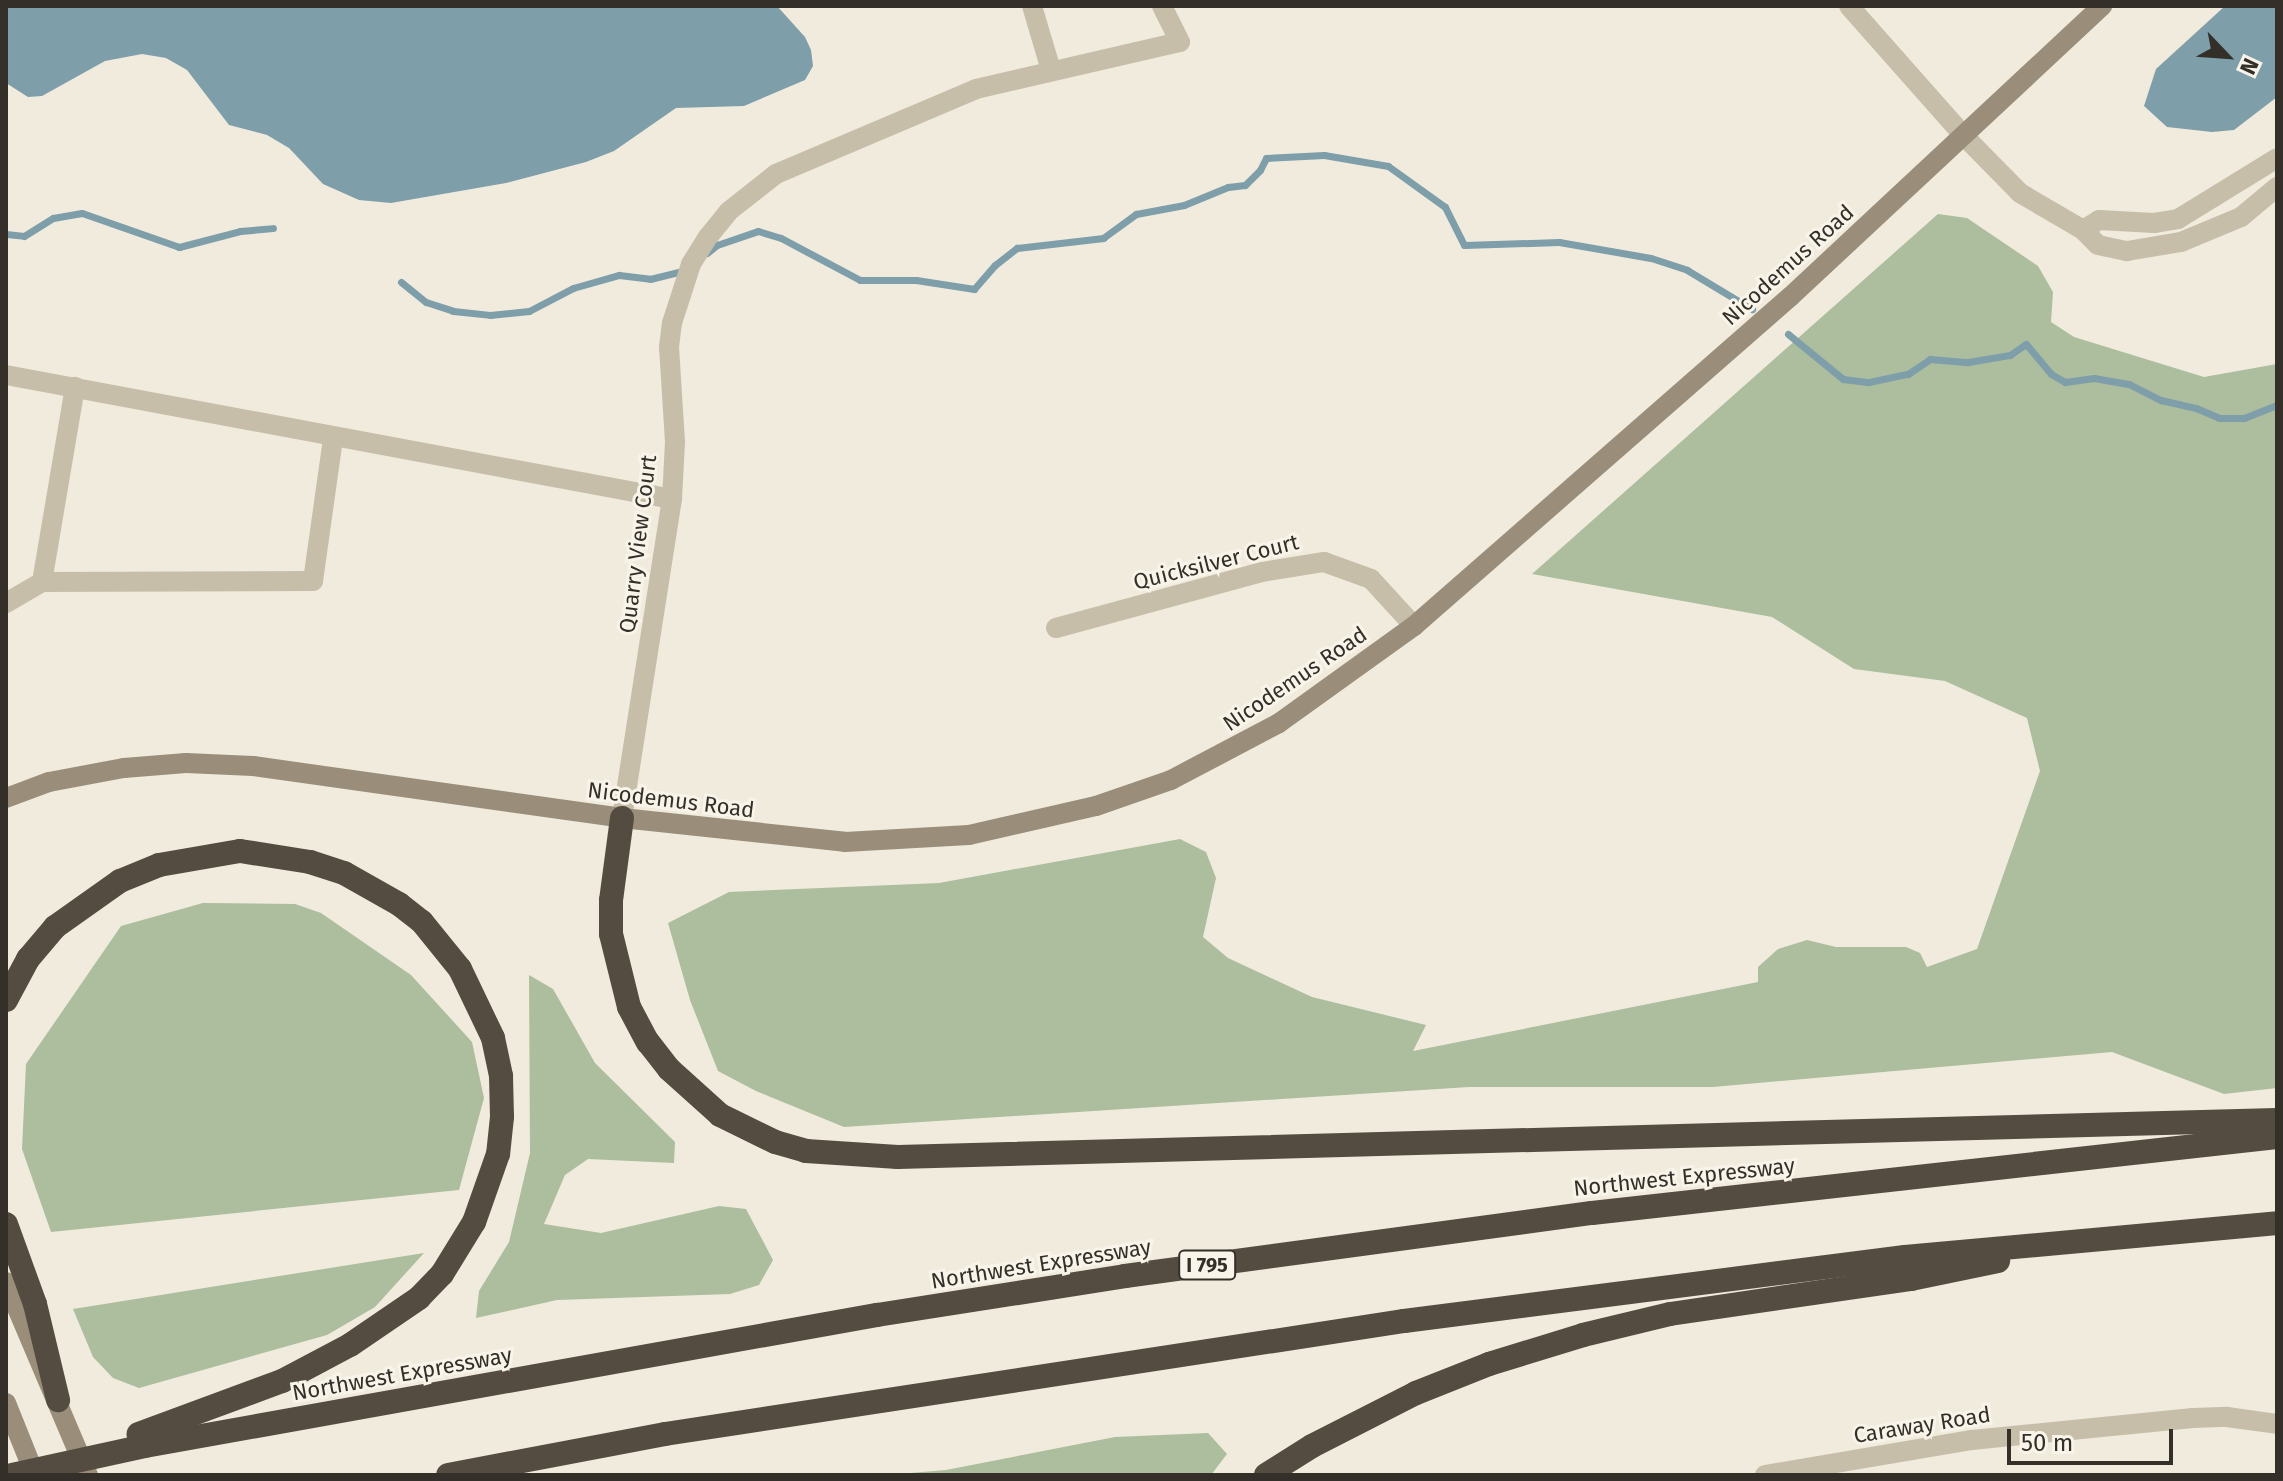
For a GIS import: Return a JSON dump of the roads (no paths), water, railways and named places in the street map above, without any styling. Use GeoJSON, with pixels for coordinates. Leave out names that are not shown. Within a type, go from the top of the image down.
{"type":"FeatureCollection","features":[{"type":"Feature","properties":{"kind":"highway"},"geometry":{"type":"LineString","coordinates":[[622,818],[614,868],[611,934],[629,1007],[648,1042],[669,1069],[720,1115],[761,1136],[806,1151],[898,1157],[2277,1120]]}},
{"type":"Feature","properties":{"kind":"highway"},"geometry":{"type":"LineString","coordinates":[[6,1000],[28,959],[55,927],[120,881],[159,865],[240,851],[277,855],[333,869],[375,888],[399,904],[422,922],[460,969],[493,1038],[501,1090],[498,1154],[474,1222],[442,1274],[419,1298],[350,1345],[282,1381],[142,1440]]}},
{"type":"Feature","properties":{"kind":"highway","name":"Northwest Expressway"},"geometry":{"type":"LineString","coordinates":[[12,1475],[44,1471],[142,1440],[1125,1276],[1592,1213],[2277,1137]]}},
{"type":"Feature","properties":{"kind":"highway"},"geometry":{"type":"LineString","coordinates":[[448,1475],[681,1431],[1388,1323],[1860,1262],[2277,1223]]}},
{"type":"Feature","properties":{"kind":"highway"},"geometry":{"type":"LineString","coordinates":[[6,1224],[35,1304],[58,1400]]}},
{"type":"Feature","properties":{"kind":"highway"},"geometry":{"type":"LineString","coordinates":[[1266,1475],[1312,1446],[1416,1393],[1489,1364],[1583,1335],[1670,1314],[1911,1279],[2129,1235]]}},
{"type":"Feature","properties":{"kind":"street"},"geometry":{"type":"LineString","coordinates":[[1032,6],[1051,70]]}},
{"type":"Feature","properties":{"kind":"street","name":"Quarry View Court"},"geometry":{"type":"LineString","coordinates":[[622,818],[672,499],[675,442],[669,347],[679,295],[691,264],[729,211],[776,174],[976,89],[1180,42],[1162,6]]}},
{"type":"Feature","properties":{"kind":"street"},"geometry":{"type":"LineString","coordinates":[[1849,6],[1964,136],[2020,193],[2083,230],[2098,245],[2127,251],[2181,242],[2241,217],[2277,187]]}},
{"type":"Feature","properties":{"kind":"street","name":"Nicodemus Road"},"geometry":{"type":"LineString","coordinates":[[6,798],[49,782],[124,768],[186,763],[323,774],[622,818],[845,842],[969,835],[1030,823],[1144,790],[1228,753],[1337,684],[1414,626],[1778,307],[2102,6]]}},
{"type":"Feature","properties":{"kind":"street"},"geometry":{"type":"LineString","coordinates":[[2083,230],[2099,220],[2154,223],[2178,219],[2277,158]]}},
{"type":"Feature","properties":{"kind":"street"},"geometry":{"type":"LineString","coordinates":[[6,375],[333,439],[672,499]]}},
{"type":"Feature","properties":{"kind":"street"},"geometry":{"type":"LineString","coordinates":[[42,582],[75,387]]}},
{"type":"Feature","properties":{"kind":"street"},"geometry":{"type":"LineString","coordinates":[[6,603],[42,582],[313,581],[333,439]]}},
{"type":"Feature","properties":{"kind":"street","name":"Quicksilver Court"},"geometry":{"type":"LineString","coordinates":[[1056,628],[1262,572],[1295,564],[1324,562],[1371,579],[1414,626]]}},
{"type":"Feature","properties":{"kind":"street"},"geometry":{"type":"LineString","coordinates":[[6,1282],[88,1475]]}},
{"type":"Feature","properties":{"kind":"street"},"geometry":{"type":"LineString","coordinates":[[6,1403],[44,1471]]}},
{"type":"Feature","properties":{"kind":"street","name":"Caraway Road"},"geometry":{"type":"LineString","coordinates":[[1765,1475],[1972,1440],[2227,1417],[2277,1424]]}},
{"type":"Feature","properties":{"kind":"water"},"geometry":{"type":"Polygon","coordinates":[[[6,6],[777,6],[805,37],[813,66],[805,80],[744,106],[676,108],[614,151],[586,162],[506,183],[391,203],[359,200],[323,184],[289,148],[267,135],[229,125],[187,70],[166,58],[142,54],[105,61],[42,96],[28,97],[6,83],[6,6]]]}},
{"type":"Feature","properties":{"kind":"water"},"geometry":{"type":"Polygon","coordinates":[[[2225,6],[2277,6],[2277,97],[2234,130],[2212,132],[2167,127],[2144,106],[2156,69],[2225,6]]]}},
{"type":"Feature","properties":{"kind":"waterway"},"geometry":{"type":"LineString","coordinates":[[707,253],[717,245],[758,231],[781,238],[860,280],[916,280],[974,289],[995,265],[1017,248],[1103,238],[1136,214],[1184,205],[1228,187],[1245,185],[1260,170],[1266,158],[1324,155],[1388,166],[1445,207],[1464,245],[1559,242],[1651,258],[1687,270],[1752,309]]}},
{"type":"Feature","properties":{"kind":"waterway"},"geometry":{"type":"LineString","coordinates":[[6,234],[24,236],[53,218],[82,213],[179,247],[240,231],[273,228]]}},
{"type":"Feature","properties":{"kind":"waterway"},"geometry":{"type":"LineString","coordinates":[[401,282],[426,302],[453,311],[490,315],[529,311],[573,288],[619,275],[650,279],[685,270]]}},
{"type":"Feature","properties":{"kind":"waterway"},"geometry":{"type":"LineString","coordinates":[[1788,334],[1843,379],[1869,382],[1908,374],[1930,359],[1968,362],[2010,355],[2026,344],[2051,374],[2065,382],[2094,378],[2129,384],[2161,400],[2196,408],[2219,418],[2244,418],[2277,405]]}}]}
